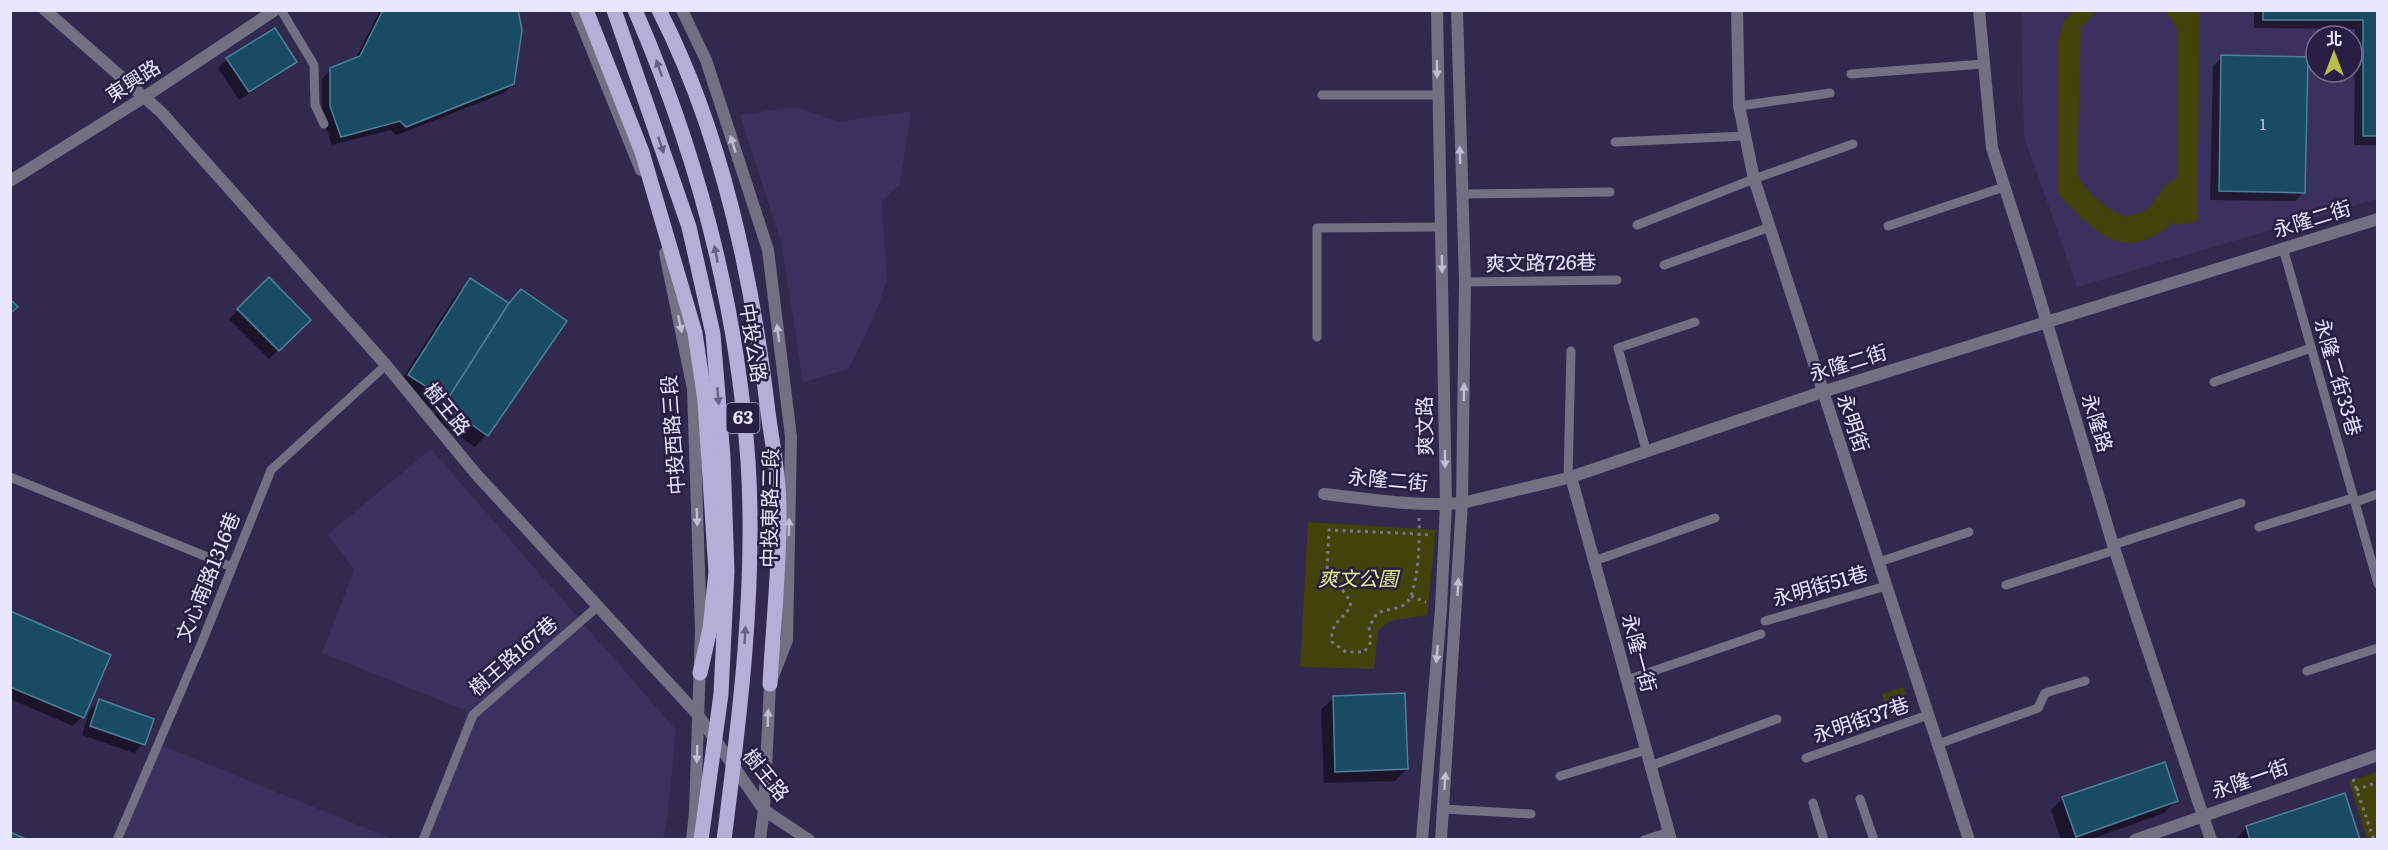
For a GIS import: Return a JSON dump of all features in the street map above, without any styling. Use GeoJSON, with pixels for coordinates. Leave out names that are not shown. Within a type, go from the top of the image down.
{"type":"FeatureCollection","features":[{"type":"Feature","properties":{"kind":"main road"},"geometry":{"type":"LineString","coordinates":[[586,10],[642,152],[695,333],[705,401],[716,572],[710,628],[700,673]]}},
{"type":"Feature","properties":{"kind":"main road","name":"中投公路"},"geometry":{"type":"LineString","coordinates":[[614,10],[689,227],[713,334],[723,458],[727,571],[721,694],[701,840]]}},
{"type":"Feature","properties":{"kind":"main road","name":"中投公路"},"geometry":{"type":"LineString","coordinates":[[635,10],[656,59],[712,231],[735,346],[748,461],[749,552],[742,700],[724,840]]}},
{"type":"Feature","properties":{"kind":"main road"},"geometry":{"type":"LineString","coordinates":[[659,10],[674,40],[708,126],[745,261],[760,339],[779,505],[770,684]]}},
{"type":"Feature","properties":{"kind":"street","name":"樹王路"},"geometry":{"type":"LineString","coordinates":[[45,10],[161,112],[386,365],[476,474],[698,715],[764,810],[809,840]]}},
{"type":"Feature","properties":{"kind":"street","name":"東興路"},"geometry":{"type":"LineString","coordinates":[[10,181],[143,98],[275,10]]}},
{"type":"Feature","properties":{"kind":"street","name":"中投西路三段"},"geometry":{"type":"LineString","coordinates":[[576,10],[654,202],[693,388],[701,630],[692,840]]}},
{"type":"Feature","properties":{"kind":"street","name":"中投東路三段"},"geometry":{"type":"LineString","coordinates":[[681,10],[706,60],[768,250],[790,437],[787,640],[770,684],[764,810],[760,840]]}},
{"type":"Feature","properties":{"kind":"street","name":"爽文路"},"geometry":{"type":"LineString","coordinates":[[1422,840],[1441,609],[1446,504],[1437,10]]}},
{"type":"Feature","properties":{"kind":"street","name":"爽文路"},"geometry":{"type":"LineString","coordinates":[[1441,840],[1462,503],[1465,282],[1457,10]]}},
{"type":"Feature","properties":{"kind":"street","name":"永明街"},"geometry":{"type":"LineString","coordinates":[[1737,10],[1739,106],[1754,178],[1969,840]]}},
{"type":"Feature","properties":{"kind":"street","name":"永隆路"},"geometry":{"type":"LineString","coordinates":[[1979,10],[1992,148],[2114,547],[2211,840]]}},
{"type":"Feature","properties":{"kind":"street","name":"永隆二街"},"geometry":{"type":"LineString","coordinates":[[1324,494],[1419,504],[1462,503],[1569,478],[1822,392],[2378,219]]}},
{"type":"Feature","properties":{"kind":"street","name":"永隆一街"},"geometry":{"type":"LineString","coordinates":[[1569,478],[1670,836]]}},
{"type":"Feature","properties":{"kind":"street","name":"永隆一街"},"geometry":{"type":"LineString","coordinates":[[2135,840],[2378,755]]}},
{"type":"Feature","properties":{"kind":"lane"},"geometry":{"type":"LineString","coordinates":[[281,10],[314,65],[315,105],[324,124]]}},
{"type":"Feature","properties":{"kind":"lane"},"geometry":{"type":"LineString","coordinates":[[1851,74],[1983,64]]}},
{"type":"Feature","properties":{"kind":"lane"},"geometry":{"type":"LineString","coordinates":[[1739,106],[1830,93]]}},
{"type":"Feature","properties":{"kind":"lane"},"geometry":{"type":"LineString","coordinates":[[1322,95],[1438,95]]}},
{"type":"Feature","properties":{"kind":"lane"},"geometry":{"type":"LineString","coordinates":[[1615,142],[1745,136]]}},
{"type":"Feature","properties":{"kind":"lane"},"geometry":{"type":"LineString","coordinates":[[1637,225],[1754,178],[1853,144]]}},
{"type":"Feature","properties":{"kind":"lane"},"geometry":{"type":"LineString","coordinates":[[1888,225],[2004,187]]}},
{"type":"Feature","properties":{"kind":"lane"},"geometry":{"type":"LineString","coordinates":[[1461,194],[1610,192]]}},
{"type":"Feature","properties":{"kind":"lane"},"geometry":{"type":"LineString","coordinates":[[1317,338],[1317,228],[1441,227]]}},
{"type":"Feature","properties":{"kind":"lane"},"geometry":{"type":"LineString","coordinates":[[1664,265],[1770,227]]}},
{"type":"Feature","properties":{"kind":"lane","name":"永隆二街33巷"},"geometry":{"type":"LineString","coordinates":[[2283,248],[2378,584]]}},
{"type":"Feature","properties":{"kind":"lane","name":"爽文路726巷"},"geometry":{"type":"LineString","coordinates":[[1465,282],[1617,280]]}},
{"type":"Feature","properties":{"kind":"lane"},"geometry":{"type":"LineString","coordinates":[[1646,450],[1618,348],[1695,322]]}},
{"type":"Feature","properties":{"kind":"lane"},"geometry":{"type":"LineString","coordinates":[[2214,382],[2311,348]]}},
{"type":"Feature","properties":{"kind":"lane"},"geometry":{"type":"LineString","coordinates":[[1569,478],[1571,351]]}},
{"type":"Feature","properties":{"kind":"lane","name":"文心南路1316巷"},"geometry":{"type":"LineString","coordinates":[[117,840],[271,470],[386,365]]}},
{"type":"Feature","properties":{"kind":"lane"},"geometry":{"type":"LineString","coordinates":[[10,477],[232,567]]}},
{"type":"Feature","properties":{"kind":"lane"},"geometry":{"type":"LineString","coordinates":[[2259,527],[2378,494]]}},
{"type":"Feature","properties":{"kind":"lane"},"geometry":{"type":"LineString","coordinates":[[2006,585],[2241,503]]}},
{"type":"Feature","properties":{"kind":"lane"},"geometry":{"type":"LineString","coordinates":[[1594,561],[1715,518]]}},
{"type":"Feature","properties":{"kind":"lane"},"geometry":{"type":"LineString","coordinates":[[1879,562],[1969,532]]}},
{"type":"Feature","properties":{"kind":"lane","name":"永明街51巷"},"geometry":{"type":"LineString","coordinates":[[1765,621],[1886,586]]}},
{"type":"Feature","properties":{"kind":"lane","name":"樹王路167巷"},"geometry":{"type":"LineString","coordinates":[[423,840],[473,715],[597,607]]}},
{"type":"Feature","properties":{"kind":"lane"},"geometry":{"type":"LineString","coordinates":[[1627,680],[1761,634]]}},
{"type":"Feature","properties":{"kind":"lane"},"geometry":{"type":"LineString","coordinates":[[2307,670],[2378,648]]}},
{"type":"Feature","properties":{"kind":"lane"},"geometry":{"type":"LineString","coordinates":[[1938,744],[2038,708],[2045,693],[2085,681]]}},
{"type":"Feature","properties":{"kind":"lane","name":"永明街37巷"},"geometry":{"type":"LineString","coordinates":[[1806,758],[1928,715]]}},
{"type":"Feature","properties":{"kind":"lane"},"geometry":{"type":"LineString","coordinates":[[1650,766],[1777,719]]}},
{"type":"Feature","properties":{"kind":"lane"},"geometry":{"type":"LineString","coordinates":[[1560,776],[1646,750]]}},
{"type":"Feature","properties":{"kind":"lane"},"geometry":{"type":"LineString","coordinates":[[1860,799],[1874,840]]}},
{"type":"Feature","properties":{"kind":"lane"},"geometry":{"type":"LineString","coordinates":[[1813,803],[1824,840]]}},
{"type":"Feature","properties":{"kind":"lane"},"geometry":{"type":"LineString","coordinates":[[1443,809],[1531,814]]}},
{"type":"Feature","properties":{"kind":"lane"},"geometry":{"type":"LineString","coordinates":[[1644,840],[1670,836]]}},
{"type":"Feature","properties":{"kind":"path"},"geometry":{"type":"LineString","coordinates":[[1329,530],[1420,534],[1412,596],[1405,604],[1377,613],[1369,627],[1371,642],[1364,652],[1346,652],[1332,642],[1331,633],[1334,624],[1351,607],[1350,598],[1327,572],[1329,530]]}},
{"type":"Feature","properties":{"kind":"path"},"geometry":{"type":"LineString","coordinates":[[2374,840],[2356,790],[2378,782]]}},
{"type":"Feature","properties":{"kind":"shaded area"},"geometry":{"type":"Polygon","coordinates":[[[2021,11],[2377,11],[2377,199],[2077,287],[2024,136],[2021,11]]]}},
{"type":"Feature","properties":{"kind":"shaded area"},"geometry":{"type":"Polygon","coordinates":[[[796,107],[839,122],[911,111],[900,184],[882,201],[887,279],[878,307],[849,369],[803,382],[781,242],[740,115],[796,107]]]}},
{"type":"Feature","properties":{"kind":"shaded area"},"geometry":{"type":"Polygon","coordinates":[[[431,449],[676,730],[668,813],[663,839],[426,839],[467,711],[322,653],[354,570],[328,534],[431,449]]]}},
{"type":"Feature","properties":{"kind":"shaded area"},"geometry":{"type":"Polygon","coordinates":[[[160,745],[393,839],[122,840],[160,745]]]}},
{"type":"Feature","properties":{"kind":"green space"},"geometry":{"type":"Polygon","coordinates":[[[2072,11],[2097,11],[2081,28],[2077,174],[2098,200],[2126,217],[2144,212],[2165,186],[2177,177],[2177,29],[2165,11],[2200,11],[2197,222],[2173,225],[2172,222],[2165,230],[2150,238],[2136,243],[2123,242],[2098,232],[2058,194],[2058,39],[2064,22],[2072,11]]]}},
{"type":"Feature","properties":{"kind":"green space","name":"爽文公園"},"geometry":{"type":"Polygon","coordinates":[[[1308,522],[1436,530],[1427,615],[1390,621],[1378,630],[1374,669],[1300,667],[1308,522]]]}},
{"type":"Feature","properties":{"kind":"green space"},"geometry":{"type":"Polygon","coordinates":[[[1903,687],[1911,710],[1890,718],[1882,694],[1903,687]]]}},
{"type":"Feature","properties":{"kind":"green space"},"geometry":{"type":"Polygon","coordinates":[[[2377,772],[2377,839],[2367,839],[2349,781],[2377,772]]]}},
{"type":"Feature","properties":{"kind":"building"},"geometry":{"type":"Polygon","coordinates":[[[383,10],[518,10],[522,30],[514,84],[406,127],[400,121],[341,137],[330,106],[330,68],[360,56],[383,10]]]}},
{"type":"Feature","properties":{"kind":"building"},"geometry":{"type":"Polygon","coordinates":[[[2263,10],[2378,10],[2378,136],[2363,136],[2363,20],[2263,20],[2263,10]]]}},
{"type":"Feature","properties":{"kind":"building"},"geometry":{"type":"Polygon","coordinates":[[[275,28],[297,62],[249,92],[226,58],[275,28]]]}},
{"type":"Feature","properties":{"kind":"building"},"geometry":{"type":"Polygon","coordinates":[[[2221,55],[2304,57],[2304,84],[2307,84],[2305,193],[2219,191],[2221,55]]]}},
{"type":"Feature","properties":{"kind":"building"},"geometry":{"type":"Polygon","coordinates":[[[269,277],[311,320],[279,351],[237,309],[269,277]]]}},
{"type":"Feature","properties":{"kind":"building"},"geometry":{"type":"Polygon","coordinates":[[[470,278],[509,303],[447,400],[408,375],[470,278]]]}},
{"type":"Feature","properties":{"kind":"building"},"geometry":{"type":"Polygon","coordinates":[[[521,289],[567,321],[488,436],[442,404],[447,400],[509,303],[521,289]]]}},
{"type":"Feature","properties":{"kind":"building"},"geometry":{"type":"Polygon","coordinates":[[[10,299],[18,307],[10,313],[10,299]]]}},
{"type":"Feature","properties":{"kind":"building"},"geometry":{"type":"Polygon","coordinates":[[[10,611],[111,655],[84,718],[10,687],[10,611]]]}},
{"type":"Feature","properties":{"kind":"building"},"geometry":{"type":"Polygon","coordinates":[[[1405,693],[1408,769],[1335,772],[1333,696],[1405,693]]]}},
{"type":"Feature","properties":{"kind":"building"},"geometry":{"type":"Polygon","coordinates":[[[99,699],[154,719],[145,745],[90,726],[99,699]]]}},
{"type":"Feature","properties":{"kind":"building"},"geometry":{"type":"Polygon","coordinates":[[[2165,762],[2178,801],[2076,837],[2062,797],[2165,762]]]}},
{"type":"Feature","properties":{"kind":"building"},"geometry":{"type":"Polygon","coordinates":[[[2345,793],[2360,840],[2250,840],[2246,826],[2345,793]]]}},
{"type":"Feature","properties":{"kind":"building"},"geometry":{"type":"Polygon","coordinates":[[[10,832],[28,840],[10,840],[10,832]]]}}]}
